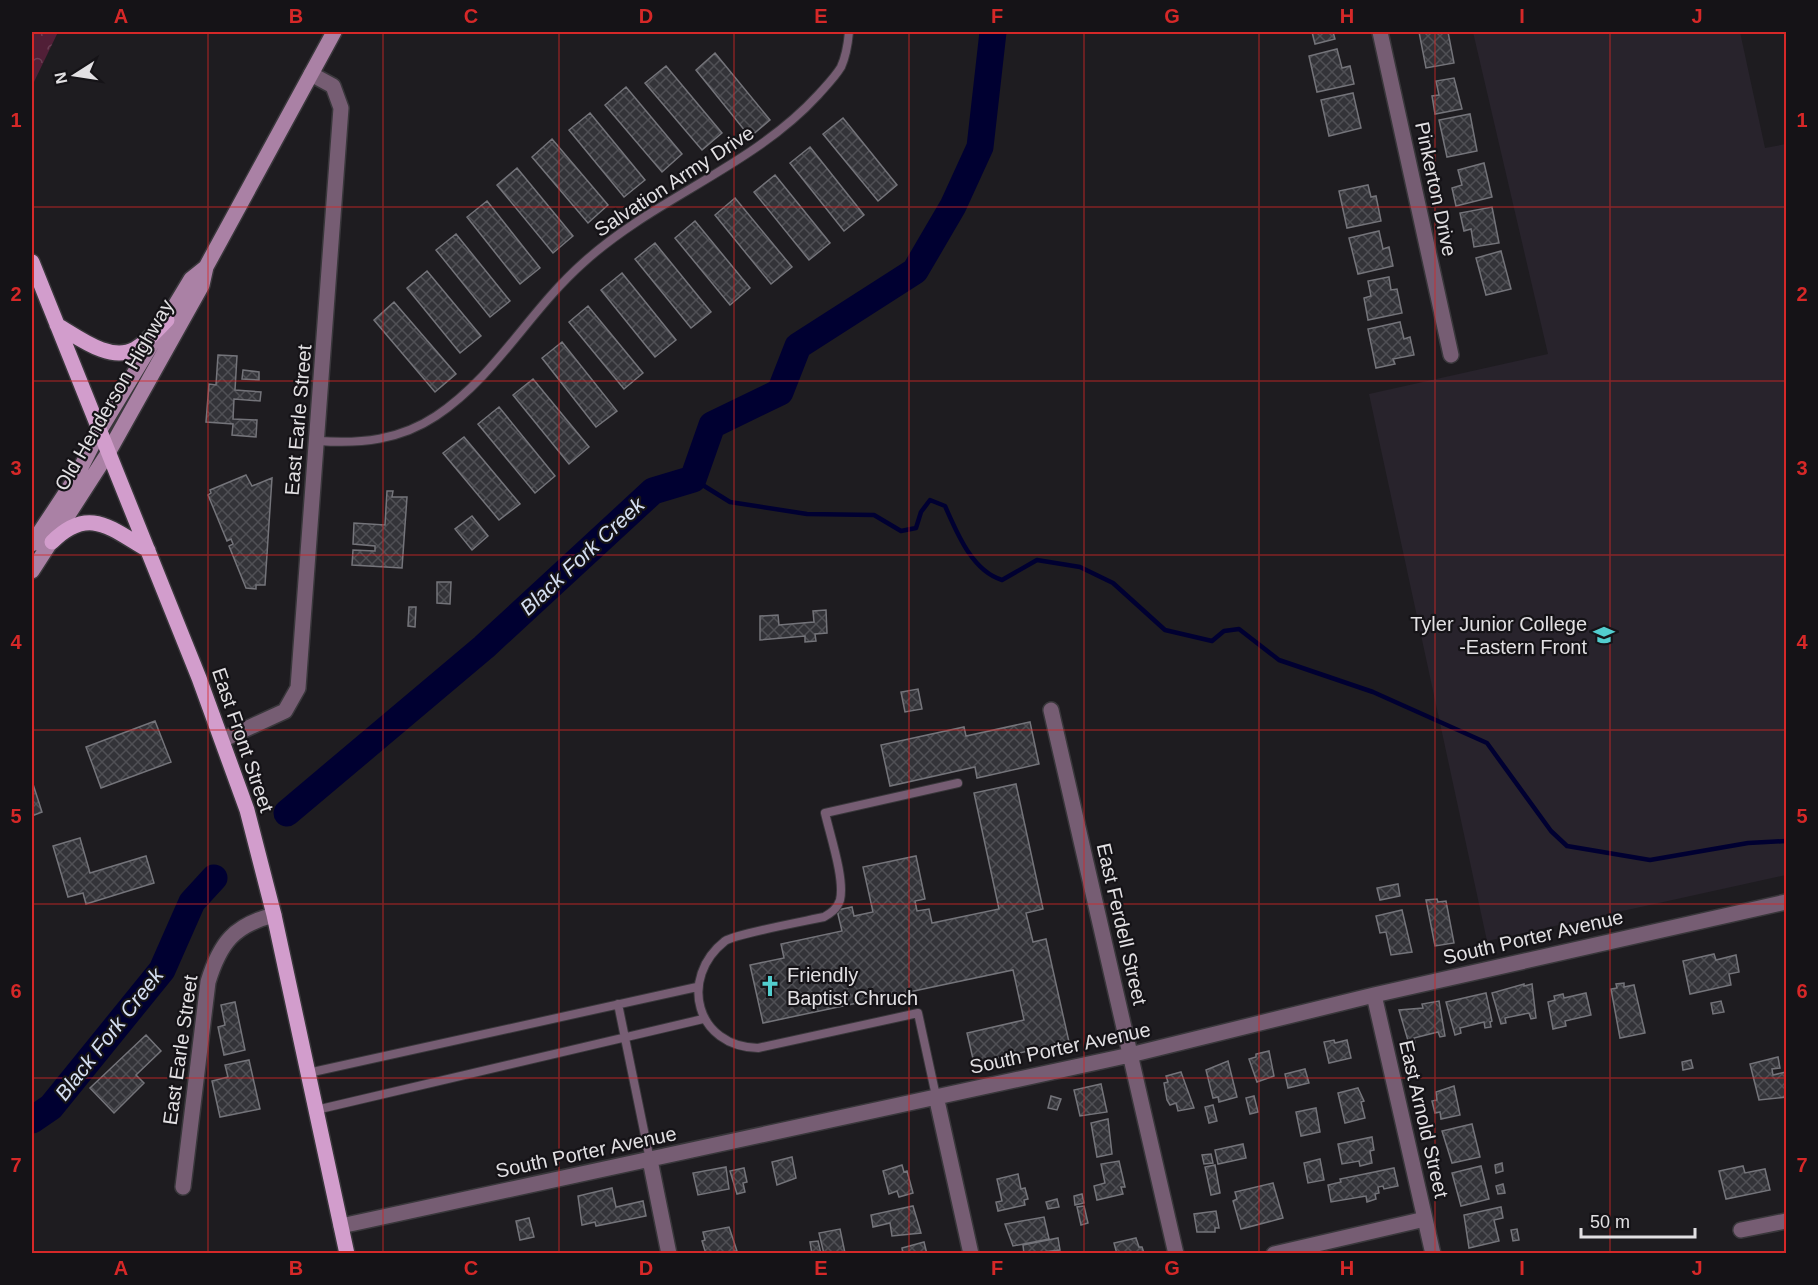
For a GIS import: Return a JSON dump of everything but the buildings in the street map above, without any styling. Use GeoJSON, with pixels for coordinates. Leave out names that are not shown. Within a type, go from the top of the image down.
{"type":"FeatureCollection","features":[{"type":"Feature","properties":{"kind":"main road","name":"Old Henderson Highway"},"geometry":{"type":"LineString","coordinates":[[32,572],[108,453],[202,285],[206,267],[334,32]]}},
{"type":"Feature","properties":{"kind":"main road","name":"East Front Street"},"geometry":{"type":"LineString","coordinates":[[32,262],[148,550],[247,810],[274,915],[347,1254]]}},
{"type":"Feature","properties":{"kind":"main road","name":"Old Henderson Highway"},"geometry":{"type":"LineString","coordinates":[[32,544],[75,479],[100,430],[191,279],[206,267]]}},
{"type":"Feature","properties":{"kind":"main road"},"geometry":{"type":"LineString","coordinates":[[57,325],[100,349],[123,352],[137,348],[167,320]]}},
{"type":"Feature","properties":{"kind":"main road"},"geometry":{"type":"LineString","coordinates":[[52,542],[70,526],[94,521],[148,550]]}},
{"type":"Feature","properties":{"kind":"street","name":"Pinkerton Drive"},"geometry":{"type":"LineString","coordinates":[[1380,32],[1451,356]]}},
{"type":"Feature","properties":{"kind":"street","name":"East Earle Street"},"geometry":{"type":"LineString","coordinates":[[222,740],[285,711],[298,688],[306,569],[319,441],[341,108],[333,86],[311,74]]}},
{"type":"Feature","properties":{"kind":"street","name":"East Ferdell Street"},"geometry":{"type":"LineString","coordinates":[[1051,710],[1176,1254]]}},
{"type":"Feature","properties":{"kind":"street","name":"South Porter Avenue"},"geometry":{"type":"LineString","coordinates":[[341,1226],[1130,1055],[1374,995],[1786,902]]}},
{"type":"Feature","properties":{"kind":"street","name":"East Earle Street"},"geometry":{"type":"LineString","coordinates":[[183,1187],[208,982],[212,969],[223,949],[243,925],[274,915]]}},
{"type":"Feature","properties":{"kind":"street","name":"East Arnold Street"},"geometry":{"type":"LineString","coordinates":[[1374,995],[1433,1254]]}},
{"type":"Feature","properties":{"kind":"street"},"geometry":{"type":"LineString","coordinates":[[936,1096],[971,1254]]}},
{"type":"Feature","properties":{"kind":"street"},"geometry":{"type":"LineString","coordinates":[[650,1160],[669,1254]]}},
{"type":"Feature","properties":{"kind":"street"},"geometry":{"type":"LineString","coordinates":[[1274,1254],[1425,1219]]}},
{"type":"Feature","properties":{"kind":"street"},"geometry":{"type":"LineString","coordinates":[[1741,1230],[1786,1221]]}},
{"type":"Feature","properties":{"kind":"lane","name":"Salvation Army Drive"},"geometry":{"type":"LineString","coordinates":[[319,441],[359,442],[390,437],[420,426],[456,401],[484,376],[544,303],[583,263],[617,234],[751,150],[806,108],[840,67],[849,32]]}},
{"type":"Feature","properties":{"kind":"lane"},"geometry":{"type":"LineString","coordinates":[[936,1096],[918,1013],[758,1048],[745,1048],[716,1033],[703,1019],[697,987],[713,953],[728,940],[824,917],[836,908],[840,899],[840,884],[825,813],[958,783]]}},
{"type":"Feature","properties":{"kind":"lane"},"geometry":{"type":"LineString","coordinates":[[308,1073],[697,987]]}},
{"type":"Feature","properties":{"kind":"lane"},"geometry":{"type":"LineString","coordinates":[[618,1004],[650,1160]]}},
{"type":"Feature","properties":{"kind":"lane"},"geometry":{"type":"LineString","coordinates":[[316,1110],[703,1019]]}},
{"type":"Feature","properties":{"kind":"shaded area","name":"Tyler Junior College -Eastern Front"},"geometry":{"type":"Polygon","coordinates":[[[1473,32],[1740,32],[1765,148],[1786,144],[1786,875],[1487,941],[1369,394],[1548,354],[1473,32]]]}},
{"type":"Feature","properties":{"kind":"green space"},"geometry":{"type":"Polygon","coordinates":[[[32,32],[58,32],[32,86],[32,32]]]}},
{"type":"Feature","properties":{"kind":"waterway","name":"Black Fork Creek"},"geometry":{"type":"LineString","coordinates":[[287,813],[484,647],[653,491],[693,479],[712,425],[780,392],[798,346],[915,271],[953,206],[980,147],[993,32]]}},
{"type":"Feature","properties":{"kind":"waterway"},"geometry":{"type":"LineString","coordinates":[[693,479],[730,502],[807,514],[874,515],[901,531],[916,528],[921,512],[930,500],[945,506],[960,539],[974,560],[991,575],[1002,580],[1037,560],[1080,567],[1113,583],[1165,630],[1212,641],[1224,631],[1239,629],[1279,660],[1373,692],[1487,743],[1551,831],[1567,846],[1650,860],[1748,843],[1786,841]]}},
{"type":"Feature","properties":{"kind":"waterway","name":"Black Fork Creek"},"geometry":{"type":"LineString","coordinates":[[32,1120],[51,1107],[162,970],[192,902],[214,878]]}},
{"type":"Feature","properties":{"kind":"place","name":"Tyler Junior College -Eastern Front"},"geometry":{"type":"Point","coordinates":[1604,635]}},
{"type":"Feature","properties":{"kind":"place","name":"Friendly Baptist Chruch"},"geometry":{"type":"Point","coordinates":[770,986]}}]}
